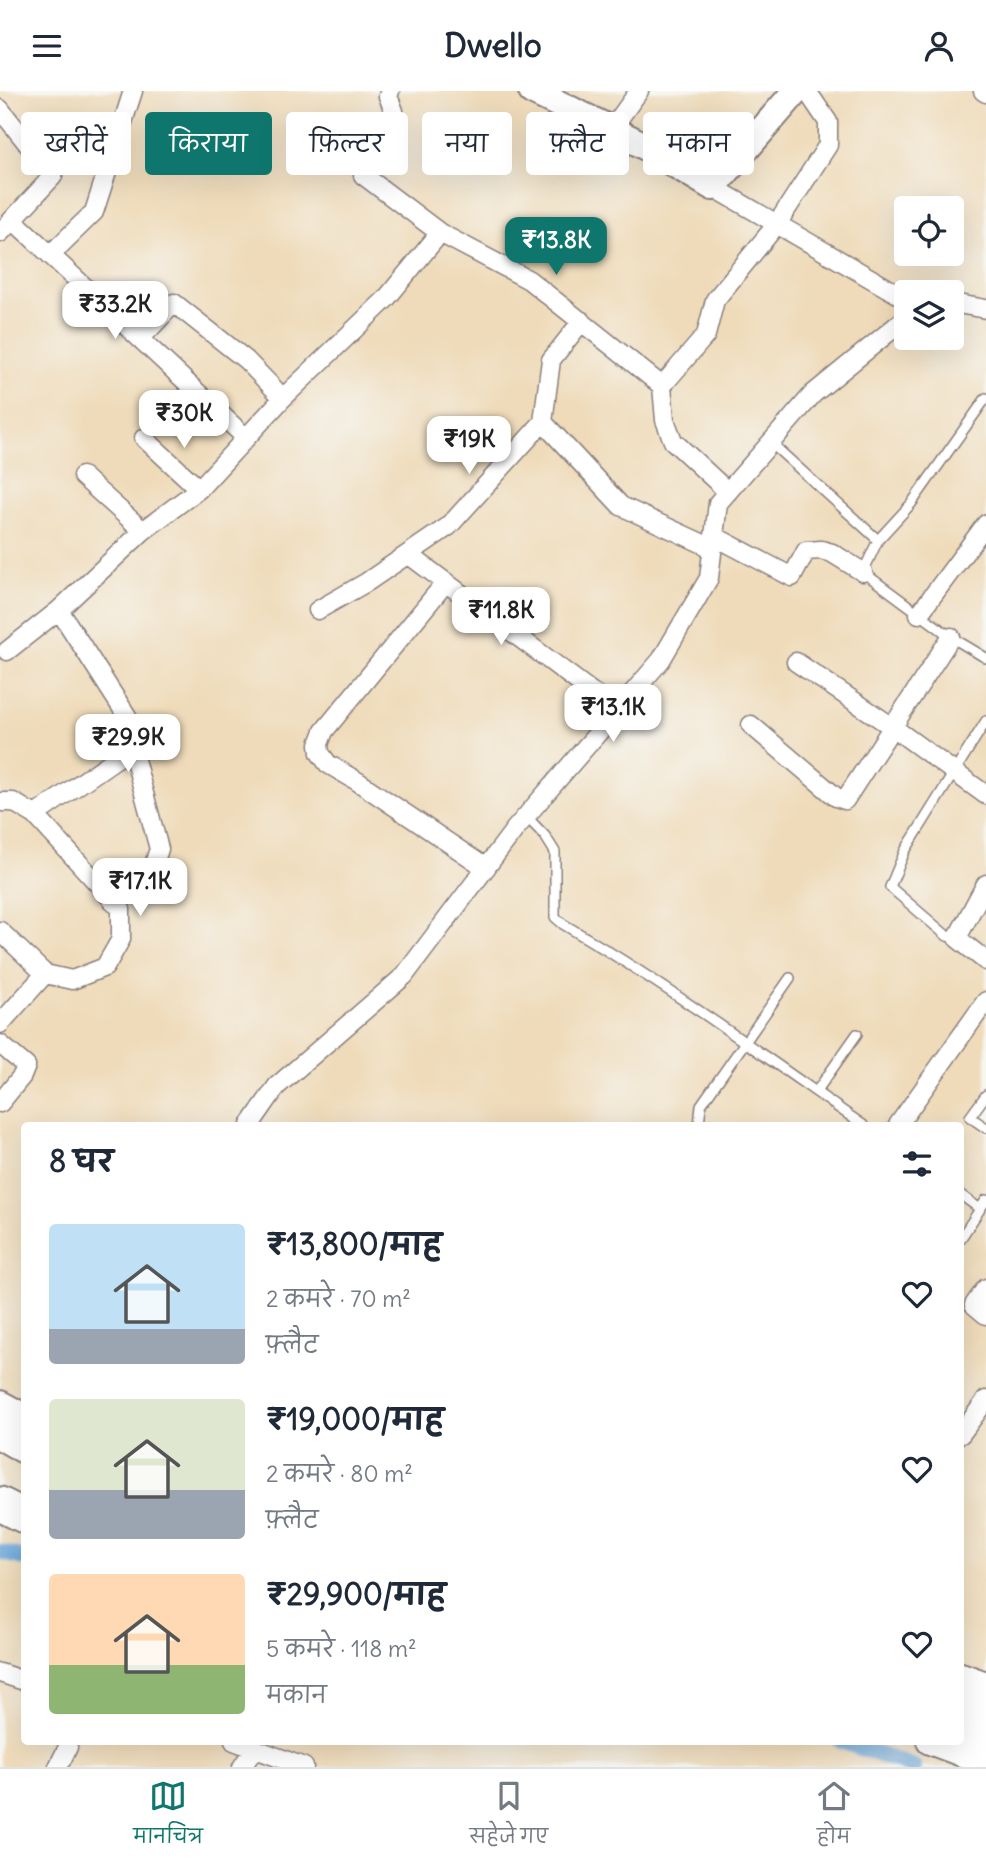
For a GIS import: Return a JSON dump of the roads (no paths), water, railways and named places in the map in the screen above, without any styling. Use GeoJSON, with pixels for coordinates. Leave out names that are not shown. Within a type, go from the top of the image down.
{"type":"FeatureCollection","features":[{"type":"Feature","properties":{"kind":"highway"},"geometry":{"type":"LineString","coordinates":[[0,1431],[21,1444]]}},
{"type":"Feature","properties":{"kind":"highway"},"geometry":{"type":"LineString","coordinates":[[0,1504],[21,1514]]}},
{"type":"Feature","properties":{"kind":"highway"},"geometry":{"type":"LineString","coordinates":[[964,1698],[986,1706]]}},
{"type":"Feature","properties":{"kind":"highway"},"geometry":{"type":"LineString","coordinates":[[964,1729],[986,1737]]}},
{"type":"Feature","properties":{"kind":"street"},"geometry":{"type":"LineString","coordinates":[[50,255],[94,212],[134,91]]}},
{"type":"Feature","properties":{"kind":"street"},"geometry":{"type":"LineString","coordinates":[[390,91],[388,96],[394,111],[376,137],[387,147],[363,175],[440,233],[529,280],[662,386]]}},
{"type":"Feature","properties":{"kind":"street"},"geometry":{"type":"LineString","coordinates":[[624,112],[639,91]]}},
{"type":"Feature","properties":{"kind":"street"},"geometry":{"type":"LineString","coordinates":[[713,187],[796,91]]}},
{"type":"Feature","properties":{"kind":"street"},"geometry":{"type":"LineString","coordinates":[[728,492],[673,441],[665,420],[662,386],[706,335],[715,300],[777,224],[828,145],[828,123],[807,91]]}},
{"type":"Feature","properties":{"kind":"street"},"geometry":{"type":"LineString","coordinates":[[538,92],[576,112]]}},
{"type":"Feature","properties":{"kind":"street"},"geometry":{"type":"LineString","coordinates":[[0,109],[53,176],[6,226],[50,255],[243,435]]}},
{"type":"Feature","properties":{"kind":"street"},"geometry":{"type":"LineString","coordinates":[[629,138],[894,292]]}},
{"type":"Feature","properties":{"kind":"street"},"geometry":{"type":"LineString","coordinates":[[7,651],[59,610],[143,531],[199,489],[283,398],[386,299],[440,233]]}},
{"type":"Feature","properties":{"kind":"street"},"geometry":{"type":"LineString","coordinates":[[140,339],[174,303],[246,360],[283,398]]}},
{"type":"Feature","properties":{"kind":"street"},"geometry":{"type":"LineString","coordinates":[[964,305],[986,309]]}},
{"type":"Feature","properties":{"kind":"street"},"geometry":{"type":"LineString","coordinates":[[318,610],[449,526],[543,422],[551,360],[582,321]]}},
{"type":"Feature","properties":{"kind":"street"},"geometry":{"type":"LineString","coordinates":[[252,1122],[277,1086],[404,976],[526,816],[660,660],[709,578],[718,503],[813,394],[894,328]]}},
{"type":"Feature","properties":{"kind":"street"},"geometry":{"type":"LineString","coordinates":[[543,422],[621,506],[792,577],[806,551],[821,549],[863,572]]}},
{"type":"Feature","properties":{"kind":"street"},"geometry":{"type":"LineString","coordinates":[[144,438],[199,489]]}},
{"type":"Feature","properties":{"kind":"street"},"geometry":{"type":"LineString","coordinates":[[82,476],[143,531]]}},
{"type":"Feature","properties":{"kind":"street"},"geometry":{"type":"LineString","coordinates":[[919,614],[986,524]]}},
{"type":"Feature","properties":{"kind":"street"},"geometry":{"type":"LineString","coordinates":[[408,554],[617,711]]}},
{"type":"Feature","properties":{"kind":"street"},"geometry":{"type":"LineString","coordinates":[[446,582],[324,731],[319,744],[320,753],[328,764],[486,868]]}},
{"type":"Feature","properties":{"kind":"street"},"geometry":{"type":"LineString","coordinates":[[59,610],[127,716],[132,734],[131,745],[159,849],[152,870],[141,884],[112,900]]}},
{"type":"Feature","properties":{"kind":"street"},"geometry":{"type":"LineString","coordinates":[[751,725],[836,797],[845,800],[951,637]]}},
{"type":"Feature","properties":{"kind":"street"},"geometry":{"type":"LineString","coordinates":[[796,662],[986,795]]}},
{"type":"Feature","properties":{"kind":"street"},"geometry":{"type":"LineString","coordinates":[[35,815],[124,753],[131,745]]}},
{"type":"Feature","properties":{"kind":"street"},"geometry":{"type":"LineString","coordinates":[[0,802],[13,802],[35,815],[121,909],[121,939],[105,967],[72,981],[45,974],[0,931]]}},
{"type":"Feature","properties":{"kind":"street"},"geometry":{"type":"LineString","coordinates":[[986,884],[957,938],[986,961]]}},
{"type":"Feature","properties":{"kind":"street"},"geometry":{"type":"LineString","coordinates":[[0,1024],[45,974]]}},
{"type":"Feature","properties":{"kind":"street"},"geometry":{"type":"LineString","coordinates":[[900,1122],[986,1002]]}},
{"type":"Feature","properties":{"kind":"street"},"geometry":{"type":"LineString","coordinates":[[0,1044],[26,1066],[22,1076],[0,1103]]}},
{"type":"Feature","properties":{"kind":"street"},"geometry":{"type":"LineString","coordinates":[[986,1288],[974,1305],[986,1315]]}},
{"type":"Feature","properties":{"kind":"street"},"geometry":{"type":"LineString","coordinates":[[964,1430],[986,1401]]}},
{"type":"Feature","properties":{"kind":"street"},"geometry":{"type":"LineString","coordinates":[[0,1404],[21,1415]]}},
{"type":"Feature","properties":{"kind":"street"},"geometry":{"type":"LineString","coordinates":[[0,1674],[21,1680]]}},
{"type":"Feature","properties":{"kind":"street"},"geometry":{"type":"LineString","coordinates":[[964,1677],[986,1685]]}},
{"type":"Feature","properties":{"kind":"street"},"geometry":{"type":"LineString","coordinates":[[244,1745],[304,1767]]}},
{"type":"Feature","properties":{"kind":"street"},"geometry":{"type":"LineString","coordinates":[[941,1745],[986,1762]]}},
{"type":"Feature","properties":{"kind":"street"},"geometry":{"type":"LineString","coordinates":[[58,1767],[68,1748]]}},
{"type":"Feature","properties":{"kind":"street"},"geometry":{"type":"LineString","coordinates":[[242,1767],[254,1749]]}},
{"type":"Feature","properties":{"kind":"lane"},"geometry":{"type":"LineString","coordinates":[[986,398],[911,504],[878,540],[863,572],[951,637],[986,658]]}},
{"type":"Feature","properties":{"kind":"lane"},"geometry":{"type":"LineString","coordinates":[[771,443],[878,540]]}},
{"type":"Feature","properties":{"kind":"lane"},"geometry":{"type":"LineString","coordinates":[[957,938],[947,936],[890,887],[905,851],[986,721]]}},
{"type":"Feature","properties":{"kind":"lane"},"geometry":{"type":"LineString","coordinates":[[526,816],[545,836],[555,852],[555,917],[562,924],[625,960],[859,1122]]}},
{"type":"Feature","properties":{"kind":"lane"},"geometry":{"type":"LineString","coordinates":[[699,1122],[701,1105],[790,978]]}},
{"type":"Feature","properties":{"kind":"lane"},"geometry":{"type":"LineString","coordinates":[[816,1092],[857,1034]]}},
{"type":"Feature","properties":{"kind":"lane"},"geometry":{"type":"LineString","coordinates":[[986,1095],[970,1117],[986,1128]]}},
{"type":"Feature","properties":{"kind":"lane"},"geometry":{"type":"LineString","coordinates":[[964,1196],[983,1204],[964,1233]]}},
{"type":"Feature","properties":{"kind":"waterway"},"geometry":{"type":"LineString","coordinates":[[0,1552],[21,1557]]}},
{"type":"Feature","properties":{"kind":"waterway"},"geometry":{"type":"LineString","coordinates":[[852,1745],[914,1767]]}}]}
